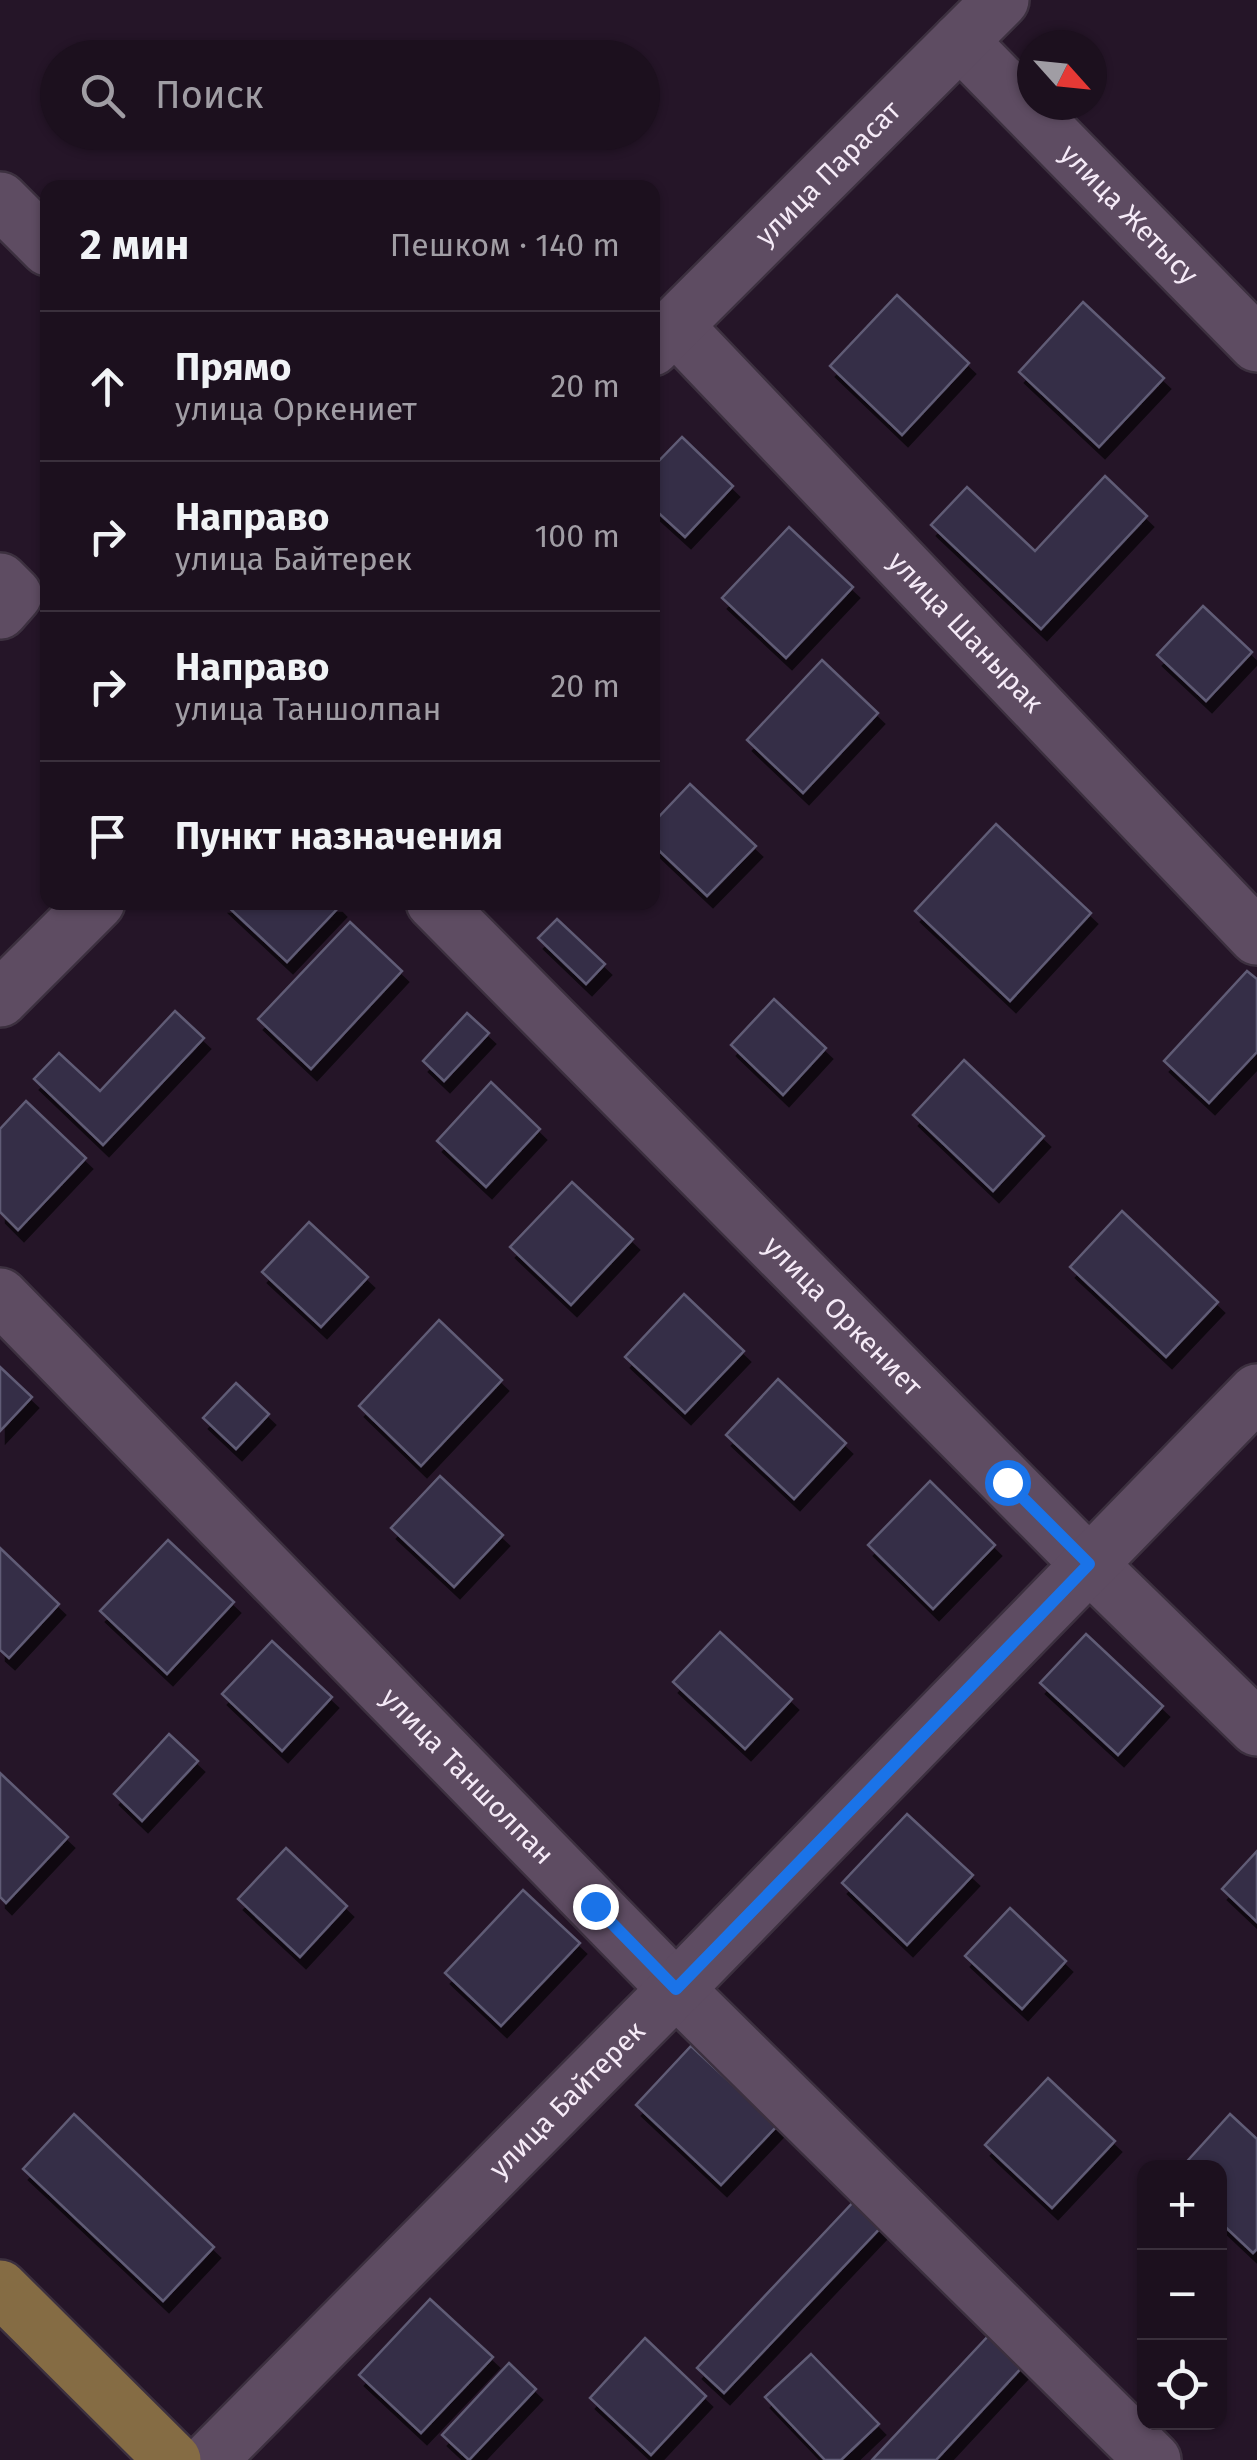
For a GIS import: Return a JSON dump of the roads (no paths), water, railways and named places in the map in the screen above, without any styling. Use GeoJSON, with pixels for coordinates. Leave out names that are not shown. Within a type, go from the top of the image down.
{"type":"FeatureCollection","features":[{"type":"Feature","properties":{"kind":"main road"},"geometry":{"type":"LineString","coordinates":[[0,2288],[173,2460]]}},
{"type":"Feature","properties":{"kind":"street","name":"улица Парасат"},"geometry":{"type":"LineString","coordinates":[[664,337],[1002,0]]}},
{"type":"Feature","properties":{"kind":"street","name":"улица Жетысу"},"geometry":{"type":"LineString","coordinates":[[960,41],[1257,344]]}},
{"type":"Feature","properties":{"kind":"street"},"geometry":{"type":"LineString","coordinates":[[0,200],[40,240]]}},
{"type":"Feature","properties":{"kind":"street","name":"улица Шанырак"},"geometry":{"type":"LineString","coordinates":[[664,337],[1257,938]]}},
{"type":"Feature","properties":{"kind":"street"},"geometry":{"type":"LineString","coordinates":[[0,581],[14,595],[0,611]]}},
{"type":"Feature","properties":{"kind":"street"},"geometry":{"type":"LineString","coordinates":[[0,1000],[89,910]]}},
{"type":"Feature","properties":{"kind":"street","name":"улица Оркениет"},"geometry":{"type":"LineString","coordinates":[[442,910],[1089,1564],[1257,1728]]}},
{"type":"Feature","properties":{"kind":"street","name":"улица Таншолпан"},"geometry":{"type":"LineString","coordinates":[[0,1296],[676,1989],[1153,2460]]}},
{"type":"Feature","properties":{"kind":"street","name":"улица Байтерек"},"geometry":{"type":"LineString","coordinates":[[209,2460],[676,1989],[1257,1392]]}}]}
